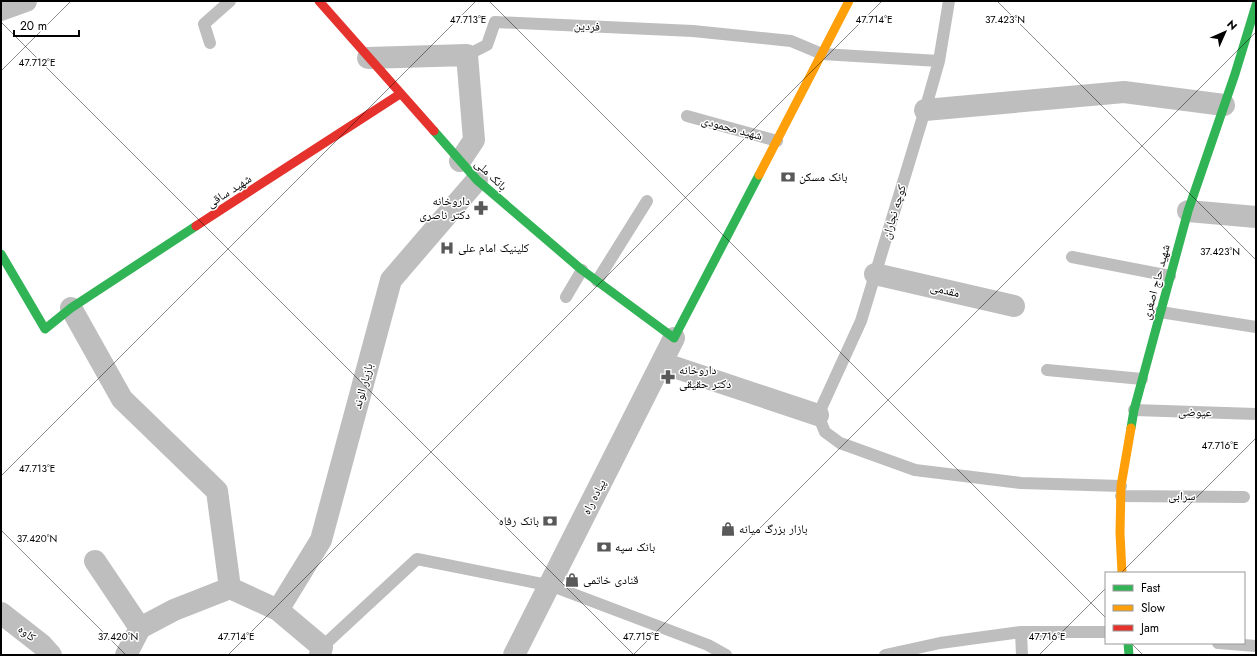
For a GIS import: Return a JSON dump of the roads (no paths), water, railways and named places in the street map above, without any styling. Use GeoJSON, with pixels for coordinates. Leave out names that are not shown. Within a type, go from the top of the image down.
{"type":"FeatureCollection","features":[{"type":"Feature","properties":{"kind":"main road","name":"بانک ملی"},"geometry":{"type":"LineString","coordinates":[[319,1],[477,180],[582,270],[674,338]]}},
{"type":"Feature","properties":{"kind":"main road"},"geometry":{"type":"LineString","coordinates":[[674,338],[849,1]]}},
{"type":"Feature","properties":{"kind":"main road","name":"شهید حاج اصغری"},"geometry":{"type":"LineString","coordinates":[[1122,572],[1120,533],[1121,491],[1134,410],[1188,211],[1256,4]]}},
{"type":"Feature","properties":{"kind":"main road","name":"شهید ساقی"},"geometry":{"type":"LineString","coordinates":[[1,254],[45,329],[71,308],[400,94]]}},
{"type":"Feature","properties":{"kind":"main road"},"geometry":{"type":"LineString","coordinates":[[1128,644],[1129,655]]}},
{"type":"Feature","properties":{"kind":"street"},"geometry":{"type":"LineString","coordinates":[[1,10],[26,1]]}},
{"type":"Feature","properties":{"kind":"street"},"geometry":{"type":"LineString","coordinates":[[460,162],[474,140],[467,55]]}},
{"type":"Feature","properties":{"kind":"street","name":"فردین"},"geometry":{"type":"LineString","coordinates":[[368,58],[467,55]]}},
{"type":"Feature","properties":{"kind":"street"},"geometry":{"type":"LineString","coordinates":[[925,110],[1124,92],[1224,104]]}},
{"type":"Feature","properties":{"kind":"street","name":"بازیار الوند"},"geometry":{"type":"LineString","coordinates":[[278,610],[321,540],[391,280],[477,180]]}},
{"type":"Feature","properties":{"kind":"street"},"geometry":{"type":"LineString","coordinates":[[1188,211],[1256,217]]}},
{"type":"Feature","properties":{"kind":"street","name":"مقدمی"},"geometry":{"type":"LineString","coordinates":[[875,274],[1014,306]]}},
{"type":"Feature","properties":{"kind":"street"},"geometry":{"type":"LineString","coordinates":[[71,308],[122,400],[216,491],[230,588]]}},
{"type":"Feature","properties":{"kind":"street","name":"پیاده راه"},"geometry":{"type":"LineString","coordinates":[[514,655],[674,338]]}},
{"type":"Feature","properties":{"kind":"street"},"geometry":{"type":"LineString","coordinates":[[662,363],[818,415]]}},
{"type":"Feature","properties":{"kind":"street"},"geometry":{"type":"LineString","coordinates":[[95,561],[140,628]]}},
{"type":"Feature","properties":{"kind":"street"},"geometry":{"type":"LineString","coordinates":[[126,655],[140,628],[174,610],[230,588],[278,610],[321,651]]}},
{"type":"Feature","properties":{"kind":"street","name":"کاوه"},"geometry":{"type":"LineString","coordinates":[[1,613],[42,645],[50,655]]}},
{"type":"Feature","properties":{"kind":"lane"},"geometry":{"type":"LineString","coordinates":[[210,43],[204,24],[230,1]]}},
{"type":"Feature","properties":{"kind":"lane","name":"کوچه نجاران"},"geometry":{"type":"LineString","coordinates":[[818,415],[861,321],[939,61],[949,1]]}},
{"type":"Feature","properties":{"kind":"lane","name":"فردین"},"geometry":{"type":"LineString","coordinates":[[467,55],[487,45],[495,22],[693,31],[791,41],[822,54]]}},
{"type":"Feature","properties":{"kind":"lane"},"geometry":{"type":"LineString","coordinates":[[822,54],[939,61]]}},
{"type":"Feature","properties":{"kind":"lane","name":"شهید محمودی"},"geometry":{"type":"LineString","coordinates":[[687,116],[777,141]]}},
{"type":"Feature","properties":{"kind":"lane"},"geometry":{"type":"LineString","coordinates":[[597,281],[647,201]]}},
{"type":"Feature","properties":{"kind":"lane"},"geometry":{"type":"LineString","coordinates":[[1072,257],[1170,276]]}},
{"type":"Feature","properties":{"kind":"lane"},"geometry":{"type":"LineString","coordinates":[[566,297],[582,270]]}},
{"type":"Feature","properties":{"kind":"lane"},"geometry":{"type":"LineString","coordinates":[[1160,312],[1256,327]]}},
{"type":"Feature","properties":{"kind":"lane"},"geometry":{"type":"LineString","coordinates":[[1047,370],[1142,379]]}},
{"type":"Feature","properties":{"kind":"lane","name":"عیوضی"},"geometry":{"type":"LineString","coordinates":[[1134,410],[1256,414]]}},
{"type":"Feature","properties":{"kind":"lane","name":"سرابی"},"geometry":{"type":"LineString","coordinates":[[818,415],[825,432],[840,443],[915,470],[1021,483],[1121,491],[1244,497]]}},
{"type":"Feature","properties":{"kind":"lane"},"geometry":{"type":"LineString","coordinates":[[321,651],[417,559],[549,585],[708,645],[726,655]]}},
{"type":"Feature","properties":{"kind":"lane"},"geometry":{"type":"LineString","coordinates":[[885,655],[940,643],[1021,632],[1105,632]]}},
{"type":"Feature","properties":{"kind":"lane"},"geometry":{"type":"LineString","coordinates":[[1021,632],[1022,655]]}},
{"type":"Feature","properties":{"kind":"lane"},"geometry":{"type":"LineString","coordinates":[[1231,644],[1256,646]]}},
{"type":"Feature","properties":{"kind":"place","name":"بانک مسکن"},"geometry":{"type":"Point","coordinates":[788,177]}},
{"type":"Feature","properties":{"kind":"place","name":"داروخانه دکتر ناصری"},"geometry":{"type":"Point","coordinates":[481,208]}},
{"type":"Feature","properties":{"kind":"place","name":"کلینیک امام علی"},"geometry":{"type":"Point","coordinates":[447,248]}},
{"type":"Feature","properties":{"kind":"place","name":"داروخانه دکتر حقیقی"},"geometry":{"type":"Point","coordinates":[668,377]}},
{"type":"Feature","properties":{"kind":"place","name":"بانک رفاه"},"geometry":{"type":"Point","coordinates":[550,521]}},
{"type":"Feature","properties":{"kind":"place","name":"بازار بزرگ میانه"},"geometry":{"type":"Point","coordinates":[728,529]}},
{"type":"Feature","properties":{"kind":"place","name":"بانک سپه"},"geometry":{"type":"Point","coordinates":[604,547]}},
{"type":"Feature","properties":{"kind":"place","name":"قنادی خاتمی"},"geometry":{"type":"Point","coordinates":[572,580]}}]}
